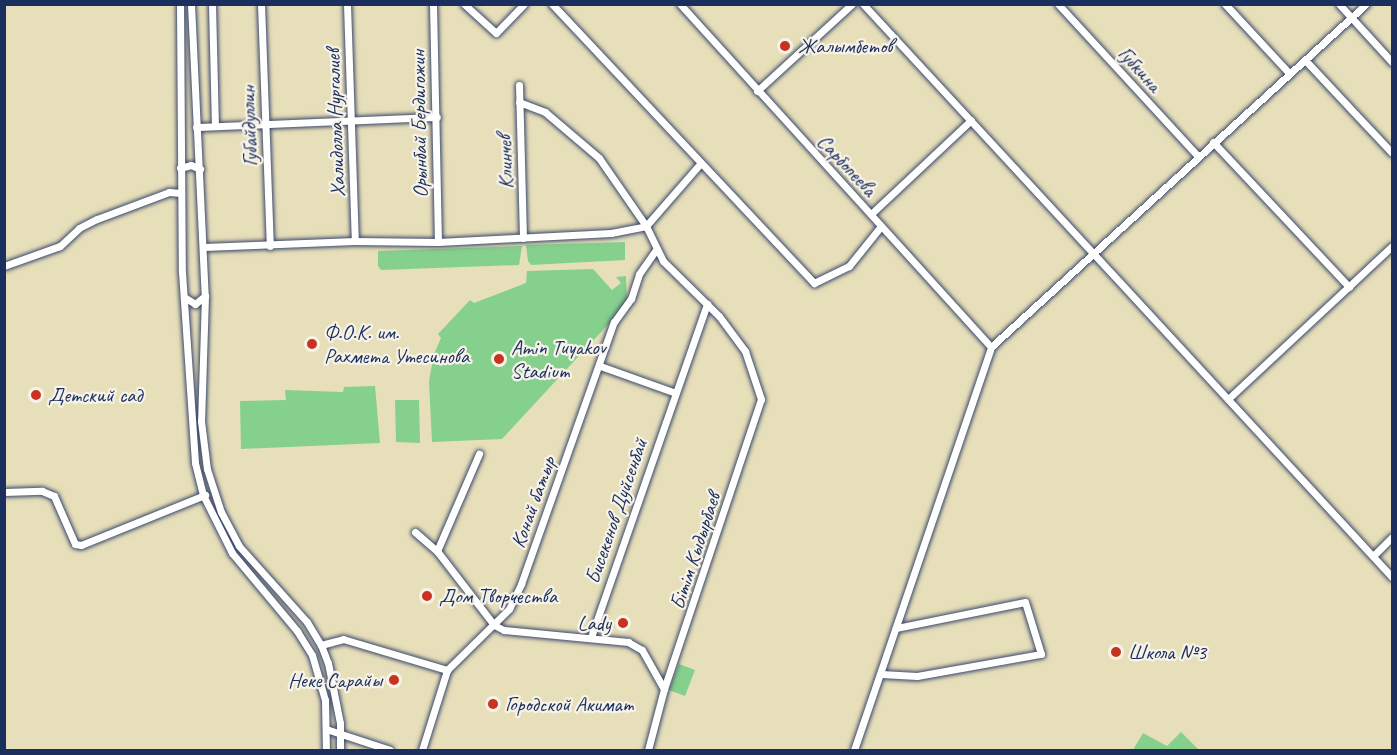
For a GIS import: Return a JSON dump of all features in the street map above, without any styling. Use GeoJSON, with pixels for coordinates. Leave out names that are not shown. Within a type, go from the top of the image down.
{"type":"FeatureCollection","features":[{"type":"Feature","properties":{"kind":"street"},"geometry":{"type":"LineString","coordinates":[[180,4],[180,168],[192,447],[203,495],[232,554],[297,631],[312,655],[325,700],[328,750]]}},
{"type":"Feature","properties":{"kind":"street"},"geometry":{"type":"LineString","coordinates":[[191,4],[204,247],[205,296],[201,421],[213,492],[239,546],[308,622],[321,645],[328,663],[340,734],[340,750]]}},
{"type":"Feature","properties":{"kind":"street"},"geometry":{"type":"LineString","coordinates":[[212,4],[215,126]]}},
{"type":"Feature","properties":{"kind":"street","name":"Губайдуллин"},"geometry":{"type":"LineString","coordinates":[[261,4],[270,246]]}},
{"type":"Feature","properties":{"kind":"street","name":"Халидолла Нургалиев"},"geometry":{"type":"LineString","coordinates":[[347,4],[355,241]]}},
{"type":"Feature","properties":{"kind":"street","name":"Орынбай Бердигожин"},"geometry":{"type":"LineString","coordinates":[[433,4],[438,242]]}},
{"type":"Feature","properties":{"kind":"street"},"geometry":{"type":"LineString","coordinates":[[464,4],[496,33],[524,4]]}},
{"type":"Feature","properties":{"kind":"street"},"geometry":{"type":"LineString","coordinates":[[552,4],[699,165],[814,284],[849,266],[881,226]]}},
{"type":"Feature","properties":{"kind":"street","name":"Сарбопеева"},"geometry":{"type":"LineString","coordinates":[[680,4],[991,347]]}},
{"type":"Feature","properties":{"kind":"street"},"geometry":{"type":"LineString","coordinates":[[757,91],[852,4]]}},
{"type":"Feature","properties":{"kind":"street"},"geometry":{"type":"LineString","coordinates":[[863,4],[1392,577]]}},
{"type":"Feature","properties":{"kind":"street","name":"Губкина"},"geometry":{"type":"LineString","coordinates":[[1058,4],[1198,156]]}},
{"type":"Feature","properties":{"kind":"street"},"geometry":{"type":"LineString","coordinates":[[1225,4],[1289,73]]}},
{"type":"Feature","properties":{"kind":"street"},"geometry":{"type":"LineString","coordinates":[[1339,4],[1392,62]]}},
{"type":"Feature","properties":{"kind":"street"},"geometry":{"type":"LineString","coordinates":[[854,750],[991,347],[1366,4]]}},
{"type":"Feature","properties":{"kind":"street"},"geometry":{"type":"LineString","coordinates":[[1305,60],[1392,153]]}},
{"type":"Feature","properties":{"kind":"street","name":"Клинчев"},"geometry":{"type":"LineString","coordinates":[[519,85],[523,238]]}},
{"type":"Feature","properties":{"kind":"street"},"geometry":{"type":"LineString","coordinates":[[519,102],[545,112],[599,158],[646,226],[656,250]]}},
{"type":"Feature","properties":{"kind":"street"},"geometry":{"type":"LineString","coordinates":[[196,127],[436,117]]}},
{"type":"Feature","properties":{"kind":"street"},"geometry":{"type":"LineString","coordinates":[[871,214],[971,120]]}},
{"type":"Feature","properties":{"kind":"street"},"geometry":{"type":"LineString","coordinates":[[1213,142],[1349,287]]}},
{"type":"Feature","properties":{"kind":"street"},"geometry":{"type":"LineString","coordinates":[[180,168],[191,165],[200,169]]}},
{"type":"Feature","properties":{"kind":"street"},"geometry":{"type":"LineString","coordinates":[[204,247],[355,241],[438,242],[598,234],[646,226],[699,165]]}},
{"type":"Feature","properties":{"kind":"street"},"geometry":{"type":"LineString","coordinates":[[4,266],[60,246],[79,228],[97,219],[169,192],[181,193]]}},
{"type":"Feature","properties":{"kind":"street"},"geometry":{"type":"LineString","coordinates":[[1228,399],[1392,246]]}},
{"type":"Feature","properties":{"kind":"street","name":"Бiтiм Кыдырбаев"},"geometry":{"type":"LineString","coordinates":[[648,750],[664,688],[761,399],[745,351],[707,304],[656,250]]}},
{"type":"Feature","properties":{"kind":"street","name":"Конай батыр"},"geometry":{"type":"LineString","coordinates":[[422,750],[447,670],[509,609],[521,584],[614,322],[631,299],[639,274],[656,250]]}},
{"type":"Feature","properties":{"kind":"street"},"geometry":{"type":"LineString","coordinates":[[184,297],[195,304],[205,296]]}},
{"type":"Feature","properties":{"kind":"street","name":"Бисекенов Дуйсенбай"},"geometry":{"type":"LineString","coordinates":[[591,637],[673,392],[707,304]]}},
{"type":"Feature","properties":{"kind":"street"},"geometry":{"type":"LineString","coordinates":[[600,366],[673,392]]}},
{"type":"Feature","properties":{"kind":"street"},"geometry":{"type":"LineString","coordinates":[[436,551],[479,454]]}},
{"type":"Feature","properties":{"kind":"street"},"geometry":{"type":"LineString","coordinates":[[4,492],[42,491],[54,496],[70,536],[75,544],[81,545],[213,492]]}},
{"type":"Feature","properties":{"kind":"street"},"geometry":{"type":"LineString","coordinates":[[415,532],[436,551],[494,626],[504,630],[628,642],[642,650],[664,688]]}},
{"type":"Feature","properties":{"kind":"street"},"geometry":{"type":"LineString","coordinates":[[1373,556],[1392,537]]}},
{"type":"Feature","properties":{"kind":"street"},"geometry":{"type":"LineString","coordinates":[[881,674],[917,676],[1041,654],[1025,602],[896,628]]}},
{"type":"Feature","properties":{"kind":"street"},"geometry":{"type":"LineString","coordinates":[[321,645],[343,639],[447,670]]}},
{"type":"Feature","properties":{"kind":"street"},"geometry":{"type":"LineString","coordinates":[[326,729],[390,750]]}},
{"type":"Feature","properties":{"kind":"green space"},"geometry":{"type":"Polygon","coordinates":[[[625,242],[625,260],[531,265],[528,261],[526,245],[625,242]]]}},
{"type":"Feature","properties":{"kind":"green space"},"geometry":{"type":"Polygon","coordinates":[[[522,246],[519,265],[381,270],[378,266],[378,251],[522,246]]]}},
{"type":"Feature","properties":{"kind":"green space","name":"Amin Tuyakov Stadium"},"geometry":{"type":"Polygon","coordinates":[[[593,269],[612,290],[621,283],[616,277],[626,276],[627,304],[502,439],[432,442],[429,381],[434,354],[441,338],[438,334],[470,300],[474,303],[526,283],[527,271],[593,269]]]}},
{"type":"Feature","properties":{"kind":"green space"},"geometry":{"type":"Polygon","coordinates":[[[375,386],[380,443],[241,449],[240,401],[286,400],[285,390],[343,392],[344,387],[375,386]]]}},
{"type":"Feature","properties":{"kind":"green space"},"geometry":{"type":"Polygon","coordinates":[[[395,400],[419,400],[420,443],[396,442],[395,400]]]}},
{"type":"Feature","properties":{"kind":"green space"},"geometry":{"type":"Polygon","coordinates":[[[679,664],[695,670],[685,696],[669,690],[679,664]]]}},
{"type":"Feature","properties":{"kind":"green space"},"geometry":{"type":"Polygon","coordinates":[[[1181,732],[1199,750],[1133,750],[1143,733],[1167,746],[1181,732]]]}},
{"type":"Feature","properties":{"kind":"place","name":"Жалымбетов"},"geometry":{"type":"Point","coordinates":[785,46]}},
{"type":"Feature","properties":{"kind":"place","name":"Ф.О.К. им. Рахмета Утесинова"},"geometry":{"type":"Point","coordinates":[312,344]}},
{"type":"Feature","properties":{"kind":"place","name":"Amin Tuyakov Stadium"},"geometry":{"type":"Point","coordinates":[499,359]}},
{"type":"Feature","properties":{"kind":"place","name":"Детский сад"},"geometry":{"type":"Point","coordinates":[36,395]}},
{"type":"Feature","properties":{"kind":"place","name":"Дом Творчества"},"geometry":{"type":"Point","coordinates":[427,596]}},
{"type":"Feature","properties":{"kind":"place","name":"Lady"},"geometry":{"type":"Point","coordinates":[623,623]}},
{"type":"Feature","properties":{"kind":"place","name":"Школа №3"},"geometry":{"type":"Point","coordinates":[1116,652]}},
{"type":"Feature","properties":{"kind":"place","name":"Неке Сарайы"},"geometry":{"type":"Point","coordinates":[394,680]}},
{"type":"Feature","properties":{"kind":"place","name":"Городской Акимат"},"geometry":{"type":"Point","coordinates":[493,704]}}]}
